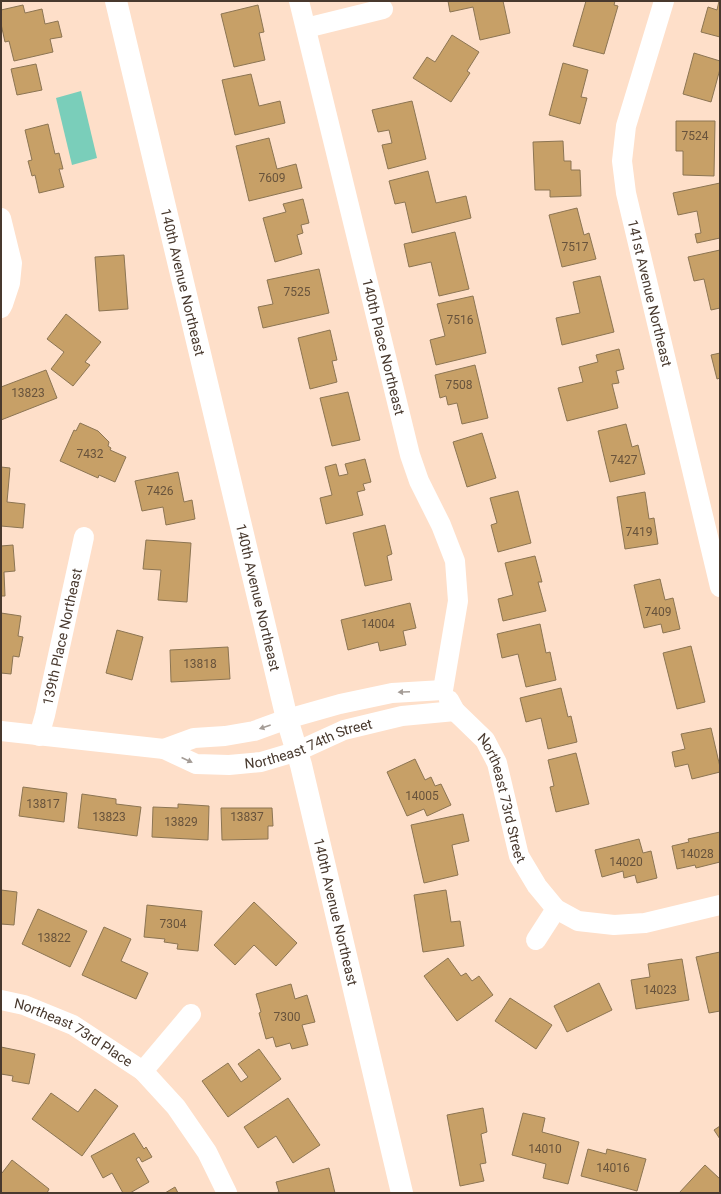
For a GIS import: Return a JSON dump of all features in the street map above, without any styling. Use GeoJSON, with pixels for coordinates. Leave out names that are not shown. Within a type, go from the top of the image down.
{"type":"FeatureCollection","features":[{"type":"Feature","properties":{"kind":"main road","name":"140th Avenue Northeast"},"geometry":{"type":"LineString","coordinates":[[116,1],[287,719],[298,751],[402,1193]]}},
{"type":"Feature","properties":{"kind":"street","name":"140th Place Northeast"},"geometry":{"type":"LineString","coordinates":[[299,1],[410,455],[419,481],[441,525],[455,561],[458,601],[443,690]]}},
{"type":"Feature","properties":{"kind":"street","name":"141st Avenue Northeast"},"geometry":{"type":"LineString","coordinates":[[664,1],[626,126],[622,161],[626,193],[720,587]]}},
{"type":"Feature","properties":{"kind":"street"},"geometry":{"type":"LineString","coordinates":[[306,28],[383,9]]}},
{"type":"Feature","properties":{"kind":"street"},"geometry":{"type":"LineString","coordinates":[[1,218],[12,263],[10,283],[2,306]]}},
{"type":"Feature","properties":{"kind":"street","name":"139th Place Northeast"},"geometry":{"type":"LineString","coordinates":[[39,736],[45,715],[84,537]]}},
{"type":"Feature","properties":{"kind":"street","name":"Northeast 74th Street"},"geometry":{"type":"LineString","coordinates":[[164,749],[194,738],[225,736],[254,731],[287,719],[340,704],[392,693],[443,690]]}},
{"type":"Feature","properties":{"kind":"street","name":"Northeast 73rd Street"},"geometry":{"type":"LineString","coordinates":[[443,690],[455,711],[485,740],[497,763],[519,856],[537,886],[556,909],[578,921],[614,925],[645,923],[720,905]]}},
{"type":"Feature","properties":{"kind":"street","name":"Northeast 74th Street"},"geometry":{"type":"LineString","coordinates":[[1,731],[164,749],[196,764],[229,765],[261,762],[298,751],[344,730],[402,716],[455,711]]}},
{"type":"Feature","properties":{"kind":"street"},"geometry":{"type":"LineString","coordinates":[[536,940],[556,909]]}},
{"type":"Feature","properties":{"kind":"street","name":"Northeast 73rd Place"},"geometry":{"type":"LineString","coordinates":[[1,1000],[24,1006],[74,1025],[142,1070]]}},
{"type":"Feature","properties":{"kind":"street"},"geometry":{"type":"LineString","coordinates":[[191,1014],[142,1070],[176,1107],[207,1152],[227,1193]]}},
{"type":"Feature","properties":{"kind":"water"},"geometry":{"type":"Polygon","coordinates":[[[81,91],[97,158],[72,165],[56,98],[81,91]]]}},
{"type":"Feature","properties":{"kind":"building"},"geometry":{"type":"Polygon","coordinates":[[[448,1],[503,1],[510,33],[480,40],[473,7],[450,12],[448,1]]]}},
{"type":"Feature","properties":{"kind":"building"},"geometry":{"type":"Polygon","coordinates":[[[586,1],[615,1],[614,5],[618,6],[604,54],[573,46],[586,1]]]}},
{"type":"Feature","properties":{"kind":"building"},"geometry":{"type":"Polygon","coordinates":[[[719,1],[720,37],[701,32],[708,7],[717,10],[719,1]]]}},
{"type":"Feature","properties":{"kind":"building"},"geometry":{"type":"Polygon","coordinates":[[[23,5],[25,13],[42,9],[45,24],[58,21],[62,37],[50,39],[53,52],[14,61],[9,41],[5,42],[1,24],[1,10],[23,5]]]}},
{"type":"Feature","properties":{"kind":"building"},"geometry":{"type":"Polygon","coordinates":[[[258,5],[264,32],[259,33],[265,60],[234,67],[221,14],[258,5]]]}},
{"type":"Feature","properties":{"kind":"building"},"geometry":{"type":"Polygon","coordinates":[[[452,35],[479,52],[467,71],[470,73],[451,102],[413,78],[427,57],[435,62],[452,35]]]}},
{"type":"Feature","properties":{"kind":"building"},"geometry":{"type":"Polygon","coordinates":[[[694,53],[720,61],[720,69],[711,102],[683,94],[694,53]]]}},
{"type":"Feature","properties":{"kind":"building"},"geometry":{"type":"Polygon","coordinates":[[[563,63],[588,70],[581,97],[587,98],[580,124],[549,115],[563,63]]]}},
{"type":"Feature","properties":{"kind":"building"},"geometry":{"type":"Polygon","coordinates":[[[36,64],[42,90],[17,95],[11,69],[36,64]]]}},
{"type":"Feature","properties":{"kind":"building"},"geometry":{"type":"Polygon","coordinates":[[[251,74],[259,106],[280,101],[285,123],[235,135],[222,80],[251,74]]]}},
{"type":"Feature","properties":{"kind":"building"},"geometry":{"type":"Polygon","coordinates":[[[412,101],[426,159],[388,169],[382,145],[392,143],[389,130],[378,132],[372,110],[412,101]]]}},
{"type":"Feature","properties":{"kind":"building"},"geometry":{"type":"Polygon","coordinates":[[[676,121],[715,121],[714,176],[683,175],[683,151],[676,151],[676,121]]]}},
{"type":"Feature","properties":{"kind":"building"},"geometry":{"type":"Polygon","coordinates":[[[48,124],[55,154],[59,153],[63,169],[59,169],[64,187],[39,193],[35,175],[32,176],[28,161],[32,160],[25,130],[48,124]]]}},
{"type":"Feature","properties":{"kind":"building"},"geometry":{"type":"Polygon","coordinates":[[[269,138],[277,169],[296,164],[302,188],[249,201],[236,146],[269,138]]]}},
{"type":"Feature","properties":{"kind":"building"},"geometry":{"type":"Polygon","coordinates":[[[563,141],[564,161],[571,161],[571,170],[580,170],[581,196],[550,197],[550,190],[535,190],[533,142],[563,141]]]}},
{"type":"Feature","properties":{"kind":"building"},"geometry":{"type":"Polygon","coordinates":[[[428,171],[436,203],[466,196],[471,218],[412,233],[405,202],[395,204],[389,181],[428,171]]]}},
{"type":"Feature","properties":{"kind":"building"},"geometry":{"type":"Polygon","coordinates":[[[720,183],[720,238],[697,243],[695,234],[701,233],[697,211],[678,215],[673,193],[720,183]]]}},
{"type":"Feature","properties":{"kind":"building"},"geometry":{"type":"Polygon","coordinates":[[[303,199],[309,223],[301,225],[303,233],[297,235],[302,254],[275,262],[263,218],[286,212],[283,204],[303,199]]]}},
{"type":"Feature","properties":{"kind":"building"},"geometry":{"type":"Polygon","coordinates":[[[577,208],[584,235],[589,233],[596,259],[562,267],[549,215],[577,208]]]}},
{"type":"Feature","properties":{"kind":"building"},"geometry":{"type":"Polygon","coordinates":[[[455,232],[469,289],[439,296],[431,262],[409,267],[404,244],[455,232]]]}},
{"type":"Feature","properties":{"kind":"building"},"geometry":{"type":"Polygon","coordinates":[[[720,250],[720,308],[711,310],[704,279],[694,281],[688,257],[720,250]]]}},
{"type":"Feature","properties":{"kind":"building"},"geometry":{"type":"Polygon","coordinates":[[[124,255],[128,309],[99,311],[95,257],[124,255]]]}},
{"type":"Feature","properties":{"kind":"building"},"geometry":{"type":"Polygon","coordinates":[[[319,269],[329,313],[263,328],[258,307],[273,304],[267,280],[319,269]]]}},
{"type":"Feature","properties":{"kind":"building"},"geometry":{"type":"Polygon","coordinates":[[[600,276],[614,332],[562,345],[556,318],[580,313],[573,282],[600,276]]]}},
{"type":"Feature","properties":{"kind":"building"},"geometry":{"type":"Polygon","coordinates":[[[473,296],[486,353],[436,365],[430,340],[445,336],[437,304],[473,296]]]}},
{"type":"Feature","properties":{"kind":"building"},"geometry":{"type":"Polygon","coordinates":[[[66,314],[101,342],[85,362],[90,365],[73,386],[51,369],[64,352],[47,339],[66,314]]]}},
{"type":"Feature","properties":{"kind":"building"},"geometry":{"type":"Polygon","coordinates":[[[330,330],[337,360],[332,361],[337,382],[310,389],[298,338],[330,330]]]}},
{"type":"Feature","properties":{"kind":"building"},"geometry":{"type":"Polygon","coordinates":[[[619,349],[624,369],[616,371],[619,383],[612,384],[618,408],[567,421],[558,388],[583,382],[579,367],[598,362],[596,355],[619,349]]]}},
{"type":"Feature","properties":{"kind":"building"},"geometry":{"type":"Polygon","coordinates":[[[720,353],[720,378],[717,379],[711,355],[720,353]]]}},
{"type":"Feature","properties":{"kind":"building"},"geometry":{"type":"Polygon","coordinates":[[[475,365],[488,418],[462,424],[457,403],[448,405],[446,396],[440,398],[435,375],[475,365]]]}},
{"type":"Feature","properties":{"kind":"building"},"geometry":{"type":"Polygon","coordinates":[[[46,370],[57,398],[1,420],[1,387],[46,370]]]}},
{"type":"Feature","properties":{"kind":"building"},"geometry":{"type":"Polygon","coordinates":[[[348,392],[360,440],[332,446],[320,398],[348,392]]]}},
{"type":"Feature","properties":{"kind":"building"},"geometry":{"type":"Polygon","coordinates":[[[80,423],[98,431],[109,442],[108,446],[111,448],[110,450],[126,457],[115,482],[99,475],[98,478],[60,461],[74,430],[76,431],[80,423]]]}},
{"type":"Feature","properties":{"kind":"building"},"geometry":{"type":"Polygon","coordinates":[[[626,424],[632,447],[638,445],[645,474],[610,482],[598,431],[626,424]]]}},
{"type":"Feature","properties":{"kind":"building"},"geometry":{"type":"Polygon","coordinates":[[[482,433],[496,478],[467,487],[453,442],[482,433]]]}},
{"type":"Feature","properties":{"kind":"building"},"geometry":{"type":"Polygon","coordinates":[[[365,459],[371,482],[363,484],[365,490],[357,492],[363,515],[326,524],[320,498],[332,495],[325,467],[336,464],[339,476],[348,474],[345,464],[365,459]]]}},
{"type":"Feature","properties":{"kind":"building"},"geometry":{"type":"Polygon","coordinates":[[[1,467],[10,468],[7,502],[25,504],[23,528],[1,526],[1,467]]]}},
{"type":"Feature","properties":{"kind":"building"},"geometry":{"type":"Polygon","coordinates":[[[178,472],[184,502],[192,500],[195,519],[166,525],[163,507],[142,511],[135,481],[178,472]]]}},
{"type":"Feature","properties":{"kind":"building"},"geometry":{"type":"Polygon","coordinates":[[[518,491],[531,543],[498,552],[491,525],[497,523],[490,498],[518,491]]]}},
{"type":"Feature","properties":{"kind":"building"},"geometry":{"type":"Polygon","coordinates":[[[645,492],[649,519],[654,518],[658,544],[625,549],[617,497],[645,492]]]}},
{"type":"Feature","properties":{"kind":"building"},"geometry":{"type":"Polygon","coordinates":[[[385,525],[392,554],[387,556],[392,580],[365,586],[353,533],[385,525]]]}},
{"type":"Feature","properties":{"kind":"building"},"geometry":{"type":"Polygon","coordinates":[[[146,540],[191,543],[187,602],[158,600],[161,570],[143,569],[146,540]]]}},
{"type":"Feature","properties":{"kind":"building"},"geometry":{"type":"Polygon","coordinates":[[[13,545],[15,571],[4,572],[5,596],[1,596],[1,546],[13,545]]]}},
{"type":"Feature","properties":{"kind":"building"},"geometry":{"type":"Polygon","coordinates":[[[535,556],[542,582],[538,582],[546,611],[503,621],[498,599],[513,595],[505,563],[535,556]]]}},
{"type":"Feature","properties":{"kind":"building"},"geometry":{"type":"Polygon","coordinates":[[[660,579],[665,600],[673,598],[680,629],[663,633],[661,624],[644,628],[634,585],[660,579]]]}},
{"type":"Feature","properties":{"kind":"building"},"geometry":{"type":"Polygon","coordinates":[[[410,603],[416,628],[403,631],[406,645],[380,651],[378,642],[348,650],[341,620],[410,603]]]}},
{"type":"Feature","properties":{"kind":"building"},"geometry":{"type":"Polygon","coordinates":[[[1,613],[21,616],[18,636],[23,637],[19,657],[13,656],[11,674],[1,673],[1,613]]]}},
{"type":"Feature","properties":{"kind":"building"},"geometry":{"type":"Polygon","coordinates":[[[540,624],[546,653],[550,652],[556,680],[526,687],[518,654],[502,658],[497,634],[540,624]]]}},
{"type":"Feature","properties":{"kind":"building"},"geometry":{"type":"Polygon","coordinates":[[[117,630],[143,637],[132,680],[106,673],[117,630]]]}},
{"type":"Feature","properties":{"kind":"building"},"geometry":{"type":"Polygon","coordinates":[[[691,646],[705,702],[677,709],[663,653],[691,646]]]}},
{"type":"Feature","properties":{"kind":"building"},"geometry":{"type":"Polygon","coordinates":[[[228,647],[230,679],[171,682],[170,650],[228,647]]]}},
{"type":"Feature","properties":{"kind":"building"},"geometry":{"type":"Polygon","coordinates":[[[561,688],[568,717],[571,716],[577,742],[548,749],[541,718],[526,722],[520,698],[561,688]]]}},
{"type":"Feature","properties":{"kind":"building"},"geometry":{"type":"Polygon","coordinates":[[[711,728],[720,772],[692,779],[688,764],[675,767],[672,752],[685,749],[681,734],[711,728]]]}},
{"type":"Feature","properties":{"kind":"building"},"geometry":{"type":"Polygon","coordinates":[[[576,753],[589,804],[556,812],[550,787],[554,786],[548,760],[576,753]]]}},
{"type":"Feature","properties":{"kind":"building"},"geometry":{"type":"Polygon","coordinates":[[[415,759],[425,780],[431,777],[435,786],[441,784],[451,805],[427,816],[424,809],[407,816],[387,772],[415,759]]]}},
{"type":"Feature","properties":{"kind":"building"},"geometry":{"type":"Polygon","coordinates":[[[23,787],[67,793],[64,822],[19,816],[23,787]]]}},
{"type":"Feature","properties":{"kind":"building"},"geometry":{"type":"Polygon","coordinates":[[[82,794],[116,799],[116,804],[141,807],[137,836],[78,828],[82,794]]]}},
{"type":"Feature","properties":{"kind":"building"},"geometry":{"type":"Polygon","coordinates":[[[178,804],[209,806],[208,840],[152,837],[153,807],[178,808],[178,804]]]}},
{"type":"Feature","properties":{"kind":"building"},"geometry":{"type":"Polygon","coordinates":[[[221,808],[272,808],[273,826],[268,826],[268,839],[222,840],[221,808]]]}},
{"type":"Feature","properties":{"kind":"building"},"geometry":{"type":"Polygon","coordinates":[[[463,814],[469,841],[452,845],[458,875],[424,883],[411,825],[463,814]]]}},
{"type":"Feature","properties":{"kind":"building"},"geometry":{"type":"Polygon","coordinates":[[[720,832],[720,862],[696,868],[695,865],[677,869],[672,846],[689,842],[688,839],[720,832]]]}},
{"type":"Feature","properties":{"kind":"building"},"geometry":{"type":"Polygon","coordinates":[[[639,839],[643,853],[651,851],[657,878],[637,883],[635,875],[624,878],[623,871],[602,877],[595,850],[639,839]]]}},
{"type":"Feature","properties":{"kind":"building"},"geometry":{"type":"Polygon","coordinates":[[[1,890],[17,892],[14,925],[1,924],[1,890]]]}},
{"type":"Feature","properties":{"kind":"building"},"geometry":{"type":"Polygon","coordinates":[[[446,890],[451,922],[460,921],[464,946],[423,952],[414,895],[446,890]]]}},
{"type":"Feature","properties":{"kind":"building"},"geometry":{"type":"Polygon","coordinates":[[[254,902],[297,943],[276,966],[254,945],[235,965],[214,945],[254,902]]]}},
{"type":"Feature","properties":{"kind":"building"},"geometry":{"type":"Polygon","coordinates":[[[147,905],[202,911],[198,951],[177,949],[178,944],[164,942],[165,939],[144,937],[147,905]]]}},
{"type":"Feature","properties":{"kind":"building"},"geometry":{"type":"Polygon","coordinates":[[[38,909],[87,931],[70,967],[22,944],[38,909]]]}},
{"type":"Feature","properties":{"kind":"building"},"geometry":{"type":"Polygon","coordinates":[[[104,927],[131,939],[121,961],[148,973],[136,999],[82,975],[104,927]]]}},
{"type":"Feature","properties":{"kind":"building"},"geometry":{"type":"Polygon","coordinates":[[[720,952],[720,1011],[709,1013],[696,957],[720,952]]]}},
{"type":"Feature","properties":{"kind":"building"},"geometry":{"type":"Polygon","coordinates":[[[448,958],[461,976],[466,973],[472,981],[479,976],[493,995],[457,1021],[424,976],[448,958]]]}},
{"type":"Feature","properties":{"kind":"building"},"geometry":{"type":"Polygon","coordinates":[[[682,959],[689,1000],[636,1009],[631,980],[650,977],[648,964],[682,959]]]}},
{"type":"Feature","properties":{"kind":"building"},"geometry":{"type":"Polygon","coordinates":[[[599,983],[612,1010],[567,1032],[554,1006],[599,983]]]}},
{"type":"Feature","properties":{"kind":"building"},"geometry":{"type":"Polygon","coordinates":[[[291,984],[295,999],[307,995],[315,1022],[302,1025],[308,1045],[292,1049],[290,1043],[276,1047],[273,1037],[266,1039],[256,994],[291,984]]]}},
{"type":"Feature","properties":{"kind":"building"},"geometry":{"type":"Polygon","coordinates":[[[510,998],[552,1025],[536,1049],[495,1021],[510,998]]]}},
{"type":"Feature","properties":{"kind":"building"},"geometry":{"type":"Polygon","coordinates":[[[1,1047],[35,1054],[29,1084],[12,1081],[13,1076],[1,1074],[1,1047]]]}},
{"type":"Feature","properties":{"kind":"building"},"geometry":{"type":"Polygon","coordinates":[[[259,1049],[281,1079],[228,1117],[202,1081],[228,1063],[241,1082],[248,1077],[238,1064],[259,1049]]]}},
{"type":"Feature","properties":{"kind":"building"},"geometry":{"type":"Polygon","coordinates":[[[95,1089],[118,1106],[82,1156],[32,1119],[51,1093],[78,1112],[95,1089]]]}},
{"type":"Feature","properties":{"kind":"building"},"geometry":{"type":"Polygon","coordinates":[[[288,1098],[320,1145],[293,1163],[276,1136],[258,1148],[244,1127],[288,1098]]]}},
{"type":"Feature","properties":{"kind":"building"},"geometry":{"type":"Polygon","coordinates":[[[483,1108],[487,1132],[481,1134],[486,1163],[480,1164],[484,1181],[460,1186],[447,1115],[483,1108]]]}},
{"type":"Feature","properties":{"kind":"building"},"geometry":{"type":"Polygon","coordinates":[[[523,1113],[545,1118],[542,1132],[579,1142],[568,1184],[543,1178],[546,1164],[512,1155],[523,1113]]]}},
{"type":"Feature","properties":{"kind":"building"},"geometry":{"type":"Polygon","coordinates":[[[720,1126],[720,1139],[714,1130],[720,1126]]]}},
{"type":"Feature","properties":{"kind":"building"},"geometry":{"type":"Polygon","coordinates":[[[134,1133],[144,1149],[146,1147],[152,1157],[142,1162],[139,1157],[136,1159],[149,1182],[130,1193],[123,1193],[112,1173],[103,1178],[91,1156],[134,1133]]]}},
{"type":"Feature","properties":{"kind":"building"},"geometry":{"type":"Polygon","coordinates":[[[588,1149],[606,1154],[607,1149],[646,1159],[637,1191],[581,1176],[588,1149]]]}},
{"type":"Feature","properties":{"kind":"building"},"geometry":{"type":"Polygon","coordinates":[[[12,1160],[49,1189],[47,1193],[1,1193],[1,1172],[2,1173],[12,1160]]]}},
{"type":"Feature","properties":{"kind":"building"},"geometry":{"type":"Polygon","coordinates":[[[705,1165],[720,1179],[720,1193],[679,1193],[705,1165]]]}},
{"type":"Feature","properties":{"kind":"building"},"geometry":{"type":"Polygon","coordinates":[[[329,1168],[335,1193],[274,1193],[279,1192],[276,1182],[329,1168]]]}},
{"type":"Feature","properties":{"kind":"building"},"geometry":{"type":"Polygon","coordinates":[[[175,1187],[178,1193],[165,1193],[175,1187]]]}}]}
